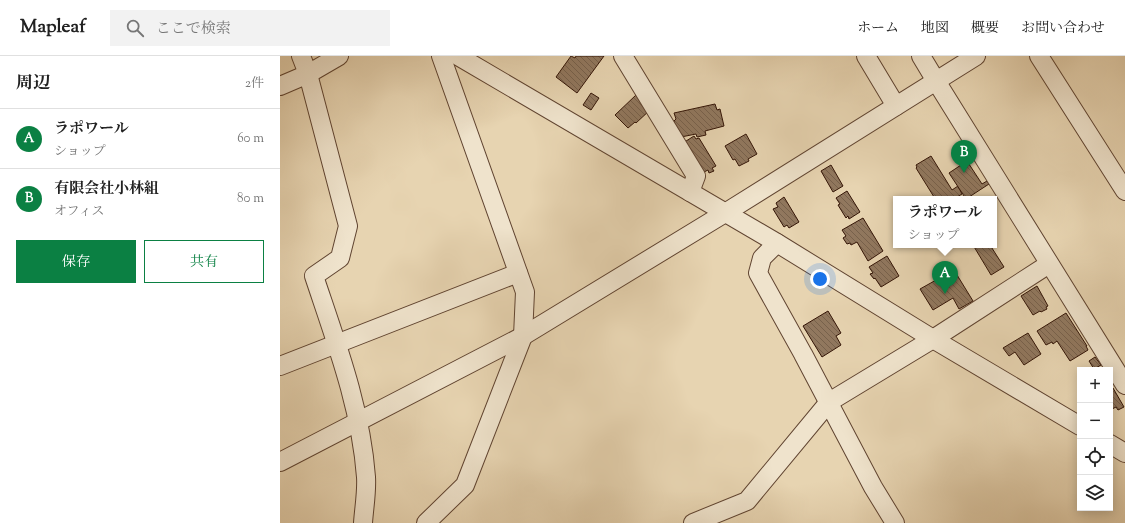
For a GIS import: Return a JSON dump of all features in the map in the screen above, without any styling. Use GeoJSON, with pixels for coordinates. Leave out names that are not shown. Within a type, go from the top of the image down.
{"type":"FeatureCollection","features":[{"type":"Feature","properties":{"kind":"street"},"geometry":{"type":"LineString","coordinates":[[301,56],[308,74],[348,226],[340,258],[314,276],[336,343],[359,422],[366,478],[363,523]]}},
{"type":"Feature","properties":{"kind":"street"},"geometry":{"type":"LineString","coordinates":[[280,86],[308,74],[339,56]]}},
{"type":"Feature","properties":{"kind":"street"},"geometry":{"type":"LineString","coordinates":[[426,523],[465,485],[523,336],[525,292],[441,56]]}},
{"type":"Feature","properties":{"kind":"street"},"geometry":{"type":"LineString","coordinates":[[458,56],[776,243],[933,339],[1077,424]]}},
{"type":"Feature","properties":{"kind":"street"},"geometry":{"type":"LineString","coordinates":[[623,56],[696,176],[690,192]]}},
{"type":"Feature","properties":{"kind":"street"},"geometry":{"type":"LineString","coordinates":[[866,56],[896,106]]}},
{"type":"Feature","properties":{"kind":"street"},"geometry":{"type":"LineString","coordinates":[[921,56],[1125,385]]}},
{"type":"Feature","properties":{"kind":"street"},"geometry":{"type":"LineString","coordinates":[[280,462],[523,336],[725,213],[976,56]]}},
{"type":"Feature","properties":{"kind":"street"},"geometry":{"type":"LineString","coordinates":[[1039,56],[1125,191]]}},
{"type":"Feature","properties":{"kind":"street"},"geometry":{"type":"LineString","coordinates":[[776,243],[762,258],[758,273],[895,523]]}},
{"type":"Feature","properties":{"kind":"street"},"geometry":{"type":"LineString","coordinates":[[693,523],[747,501],[828,402],[933,339],[1049,264]]}},
{"type":"Feature","properties":{"kind":"street"},"geometry":{"type":"LineString","coordinates":[[280,366],[336,343],[518,274]]}},
{"type":"Feature","properties":{"kind":"street"},"geometry":{"type":"LineString","coordinates":[[1113,446],[1125,453]]}},
{"type":"Feature","properties":{"kind":"building"},"geometry":{"type":"Polygon","coordinates":[[[571,56],[575,58],[576,56],[604,56],[577,93],[556,77],[571,56]]]}},
{"type":"Feature","properties":{"kind":"building"},"geometry":{"type":"Polygon","coordinates":[[[591,93],[599,98],[591,110],[583,105],[591,93]]]}},
{"type":"Feature","properties":{"kind":"building"},"geometry":{"type":"Polygon","coordinates":[[[636,95],[650,110],[628,128],[615,115],[636,95]]]}},
{"type":"Feature","properties":{"kind":"building"},"geometry":{"type":"Polygon","coordinates":[[[715,104],[717,110],[720,109],[724,126],[705,131],[706,135],[697,137],[696,134],[681,137],[679,130],[676,131],[674,121],[676,119],[674,113],[715,104]]]}},
{"type":"Feature","properties":{"kind":"building"},"geometry":{"type":"Polygon","coordinates":[[[746,134],[757,154],[748,159],[749,161],[739,166],[735,159],[733,160],[725,146],[746,134]]]}},
{"type":"Feature","properties":{"kind":"building"},"geometry":{"type":"Polygon","coordinates":[[[694,136],[696,139],[699,138],[716,166],[712,168],[714,171],[709,173],[708,170],[702,173],[683,143],[694,136]]]}},
{"type":"Feature","properties":{"kind":"building"},"geometry":{"type":"Polygon","coordinates":[[[931,156],[952,190],[958,186],[962,194],[959,196],[933,196],[916,168],[916,165],[931,156]]]}},
{"type":"Feature","properties":{"kind":"building"},"geometry":{"type":"Polygon","coordinates":[[[967,161],[982,184],[987,181],[989,184],[971,196],[964,196],[949,173],[967,161]]]}},
{"type":"Feature","properties":{"kind":"building"},"geometry":{"type":"Polygon","coordinates":[[[831,165],[843,186],[833,192],[821,171],[831,165]]]}},
{"type":"Feature","properties":{"kind":"building"},"geometry":{"type":"Polygon","coordinates":[[[847,191],[860,212],[849,219],[848,216],[846,218],[838,205],[840,204],[836,198],[847,191]]]}},
{"type":"Feature","properties":{"kind":"building"},"geometry":{"type":"Polygon","coordinates":[[[784,197],[799,222],[789,228],[787,225],[784,227],[773,209],[778,207],[776,203],[784,197]]]}},
{"type":"Feature","properties":{"kind":"building"},"geometry":{"type":"Polygon","coordinates":[[[863,218],[883,251],[868,261],[857,242],[851,245],[850,243],[847,244],[843,238],[846,236],[842,230],[863,218]]]}},
{"type":"Feature","properties":{"kind":"building"},"geometry":{"type":"Polygon","coordinates":[[[975,248],[992,248],[1004,267],[991,275],[975,248]]]}},
{"type":"Feature","properties":{"kind":"building"},"geometry":{"type":"Polygon","coordinates":[[[887,256],[899,276],[881,287],[875,278],[874,279],[870,274],[873,273],[869,267],[887,256]]]}},
{"type":"Feature","properties":{"kind":"building"},"geometry":{"type":"Polygon","coordinates":[[[954,270],[973,301],[959,309],[953,298],[933,310],[920,289],[954,270]]]}},
{"type":"Feature","properties":{"kind":"building"},"geometry":{"type":"Polygon","coordinates":[[[1037,286],[1048,306],[1046,307],[1047,309],[1033,315],[1021,296],[1037,286]]]}},
{"type":"Feature","properties":{"kind":"building"},"geometry":{"type":"Polygon","coordinates":[[[828,311],[841,333],[836,336],[841,345],[822,357],[803,326],[828,311]]]}},
{"type":"Feature","properties":{"kind":"building"},"geometry":{"type":"Polygon","coordinates":[[[1066,313],[1088,350],[1070,361],[1057,341],[1053,344],[1052,342],[1046,345],[1037,331],[1066,313]]]}},
{"type":"Feature","properties":{"kind":"building"},"geometry":{"type":"Polygon","coordinates":[[[1028,333],[1041,354],[1024,365],[1015,352],[1009,356],[1003,348],[1028,333]]]}},
{"type":"Feature","properties":{"kind":"building"},"geometry":{"type":"Polygon","coordinates":[[[1095,357],[1101,365],[1093,367],[1089,361],[1095,357]]]}},
{"type":"Feature","properties":{"kind":"building"},"geometry":{"type":"Polygon","coordinates":[[[1113,388],[1124,407],[1118,410],[1116,407],[1113,408],[1113,388]]]}},
{"type":"Feature","properties":{"kind":"place","name":"有限会社小林組"},"geometry":{"type":"Point","coordinates":[964,173]}},
{"type":"Feature","properties":{"kind":"place","name":"ラポワール"},"geometry":{"type":"Point","coordinates":[945,294]}}]}
